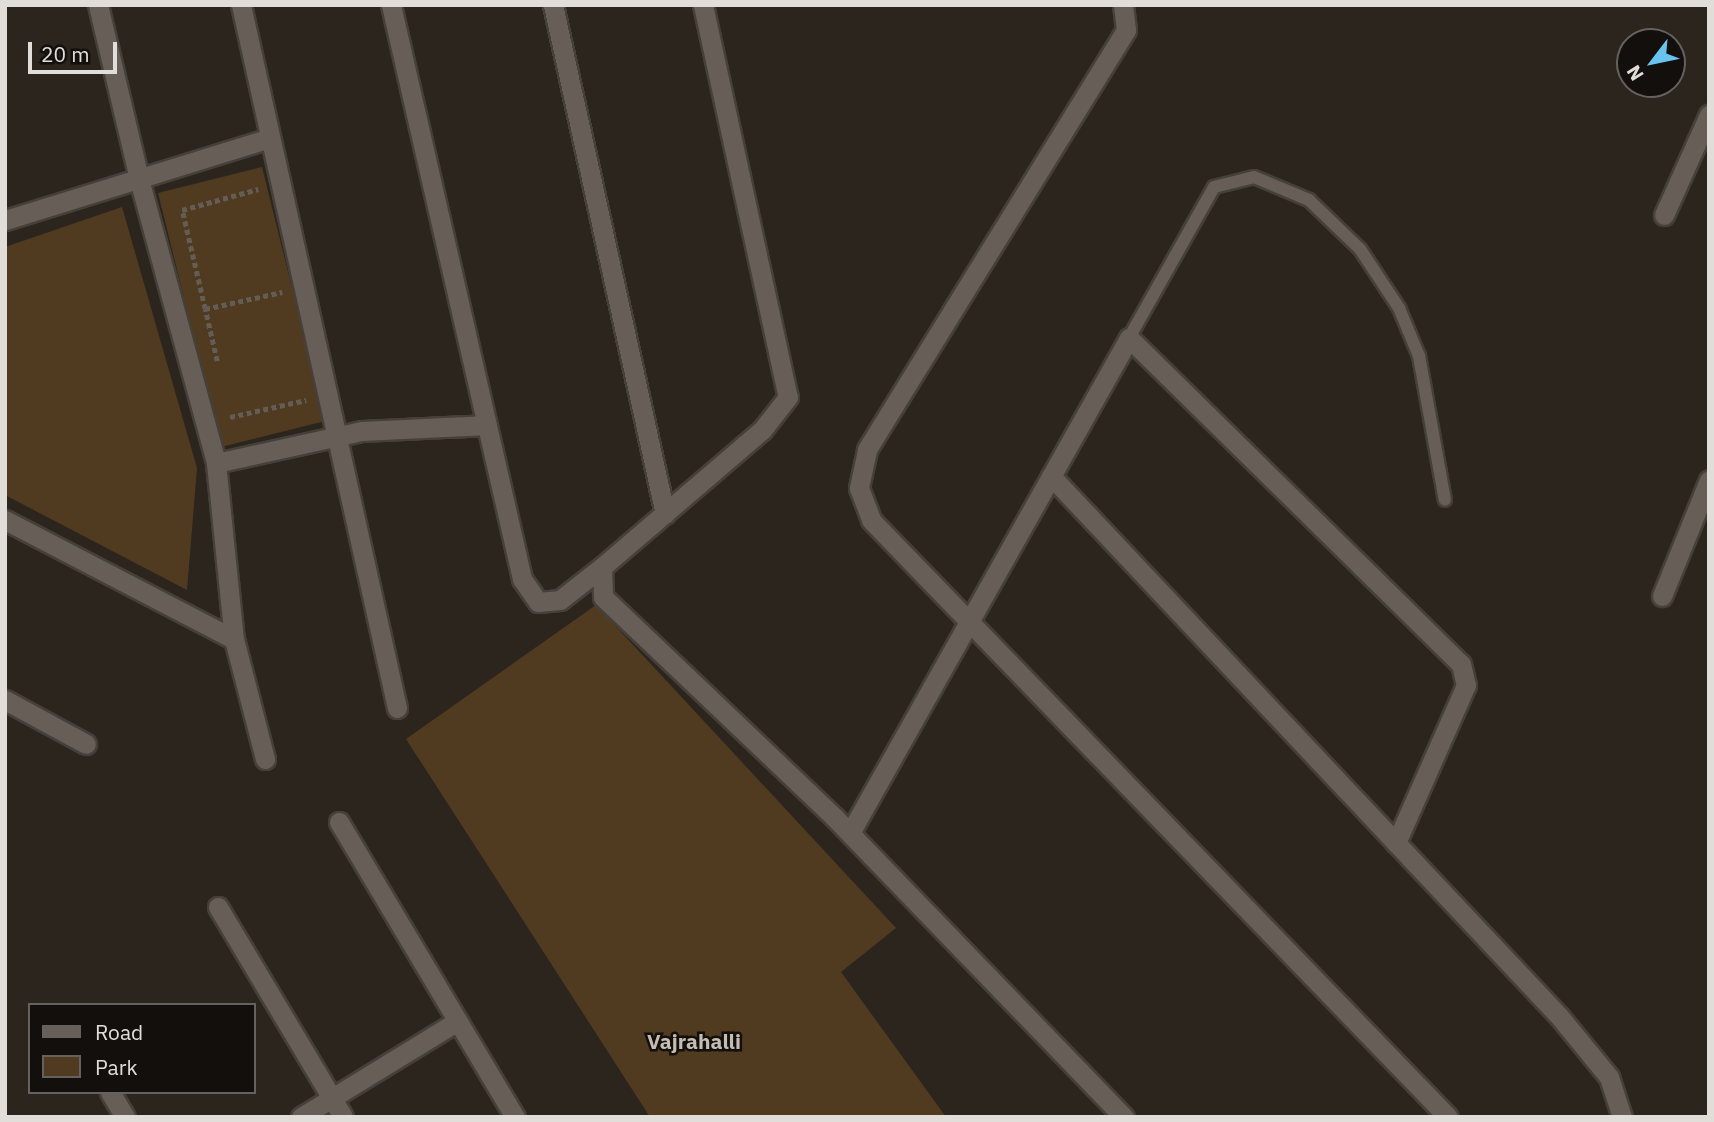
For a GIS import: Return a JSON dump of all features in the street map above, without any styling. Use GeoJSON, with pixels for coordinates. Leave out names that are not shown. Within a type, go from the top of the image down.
{"type":"FeatureCollection","features":[{"type":"Feature","properties":{"kind":"street"},"geometry":{"type":"LineString","coordinates":[[98,5],[139,179],[216,463],[234,639],[265,759]]}},
{"type":"Feature","properties":{"kind":"street"},"geometry":{"type":"LineString","coordinates":[[240,5],[397,708]]}},
{"type":"Feature","properties":{"kind":"street"},"geometry":{"type":"LineString","coordinates":[[391,5],[522,579],[538,602],[560,600],[602,567],[762,430],[788,397],[703,5]]}},
{"type":"Feature","properties":{"kind":"street"},"geometry":{"type":"LineString","coordinates":[[553,5],[665,513]]}},
{"type":"Feature","properties":{"kind":"street"},"geometry":{"type":"LineString","coordinates":[[1123,5],[1126,30],[867,450],[859,488],[871,520],[1448,1117]]}},
{"type":"Feature","properties":{"kind":"street"},"geometry":{"type":"LineString","coordinates":[[1664,215],[1709,115]]}},
{"type":"Feature","properties":{"kind":"street"},"geometry":{"type":"LineString","coordinates":[[5,220],[270,138]]}},
{"type":"Feature","properties":{"kind":"street"},"geometry":{"type":"LineString","coordinates":[[850,832],[1129,338],[1461,664],[1466,685],[1396,843]]}},
{"type":"Feature","properties":{"kind":"street"},"geometry":{"type":"LineString","coordinates":[[216,463],[335,436],[487,425]]}},
{"type":"Feature","properties":{"kind":"street"},"geometry":{"type":"LineString","coordinates":[[1051,475],[1559,1016],[1609,1077],[1622,1117]]}},
{"type":"Feature","properties":{"kind":"street"},"geometry":{"type":"LineString","coordinates":[[1662,596],[1709,480]]}},
{"type":"Feature","properties":{"kind":"street"},"geometry":{"type":"LineString","coordinates":[[5,520],[234,639]]}},
{"type":"Feature","properties":{"kind":"street"},"geometry":{"type":"LineString","coordinates":[[602,567],[603,597],[850,832],[1124,1117]]}},
{"type":"Feature","properties":{"kind":"street"},"geometry":{"type":"LineString","coordinates":[[5,700],[86,744]]}},
{"type":"Feature","properties":{"kind":"street"},"geometry":{"type":"LineString","coordinates":[[339,822],[514,1117]]}},
{"type":"Feature","properties":{"kind":"street"},"geometry":{"type":"LineString","coordinates":[[218,907],[343,1117]]}},
{"type":"Feature","properties":{"kind":"street"},"geometry":{"type":"LineString","coordinates":[[301,1117],[456,1022]]}},
{"type":"Feature","properties":{"kind":"street"},"geometry":{"type":"LineString","coordinates":[[111,1094],[125,1117]]}},
{"type":"Feature","properties":{"kind":"lane"},"geometry":{"type":"LineString","coordinates":[[1129,338],[1214,187],[1254,177],[1309,200],[1360,249],[1399,308],[1419,356],[1445,500]]}},
{"type":"Feature","properties":{"kind":"path"},"geometry":{"type":"LineString","coordinates":[[217,363],[182,210],[269,186]]}},
{"type":"Feature","properties":{"kind":"path"},"geometry":{"type":"LineString","coordinates":[[205,309],[293,290]]}},
{"type":"Feature","properties":{"kind":"path"},"geometry":{"type":"LineString","coordinates":[[226,404],[230,417],[317,397]]}},
{"type":"Feature","properties":{"kind":"green space"},"geometry":{"type":"Polygon","coordinates":[[[262,167],[325,421],[221,447],[158,193],[262,167]]]}},
{"type":"Feature","properties":{"kind":"green space"},"geometry":{"type":"Polygon","coordinates":[[[122,207],[197,468],[187,590],[5,495],[5,247],[122,207]]]}},
{"type":"Feature","properties":{"kind":"green space"},"geometry":{"type":"Polygon","coordinates":[[[596,605],[896,928],[841,972],[946,1117],[650,1117],[406,739],[596,605]]]}},
{"type":"Feature","properties":{"kind":"district","name":"Vajrahalli"},"geometry":{"type":"Point","coordinates":[694,1041]}}]}
